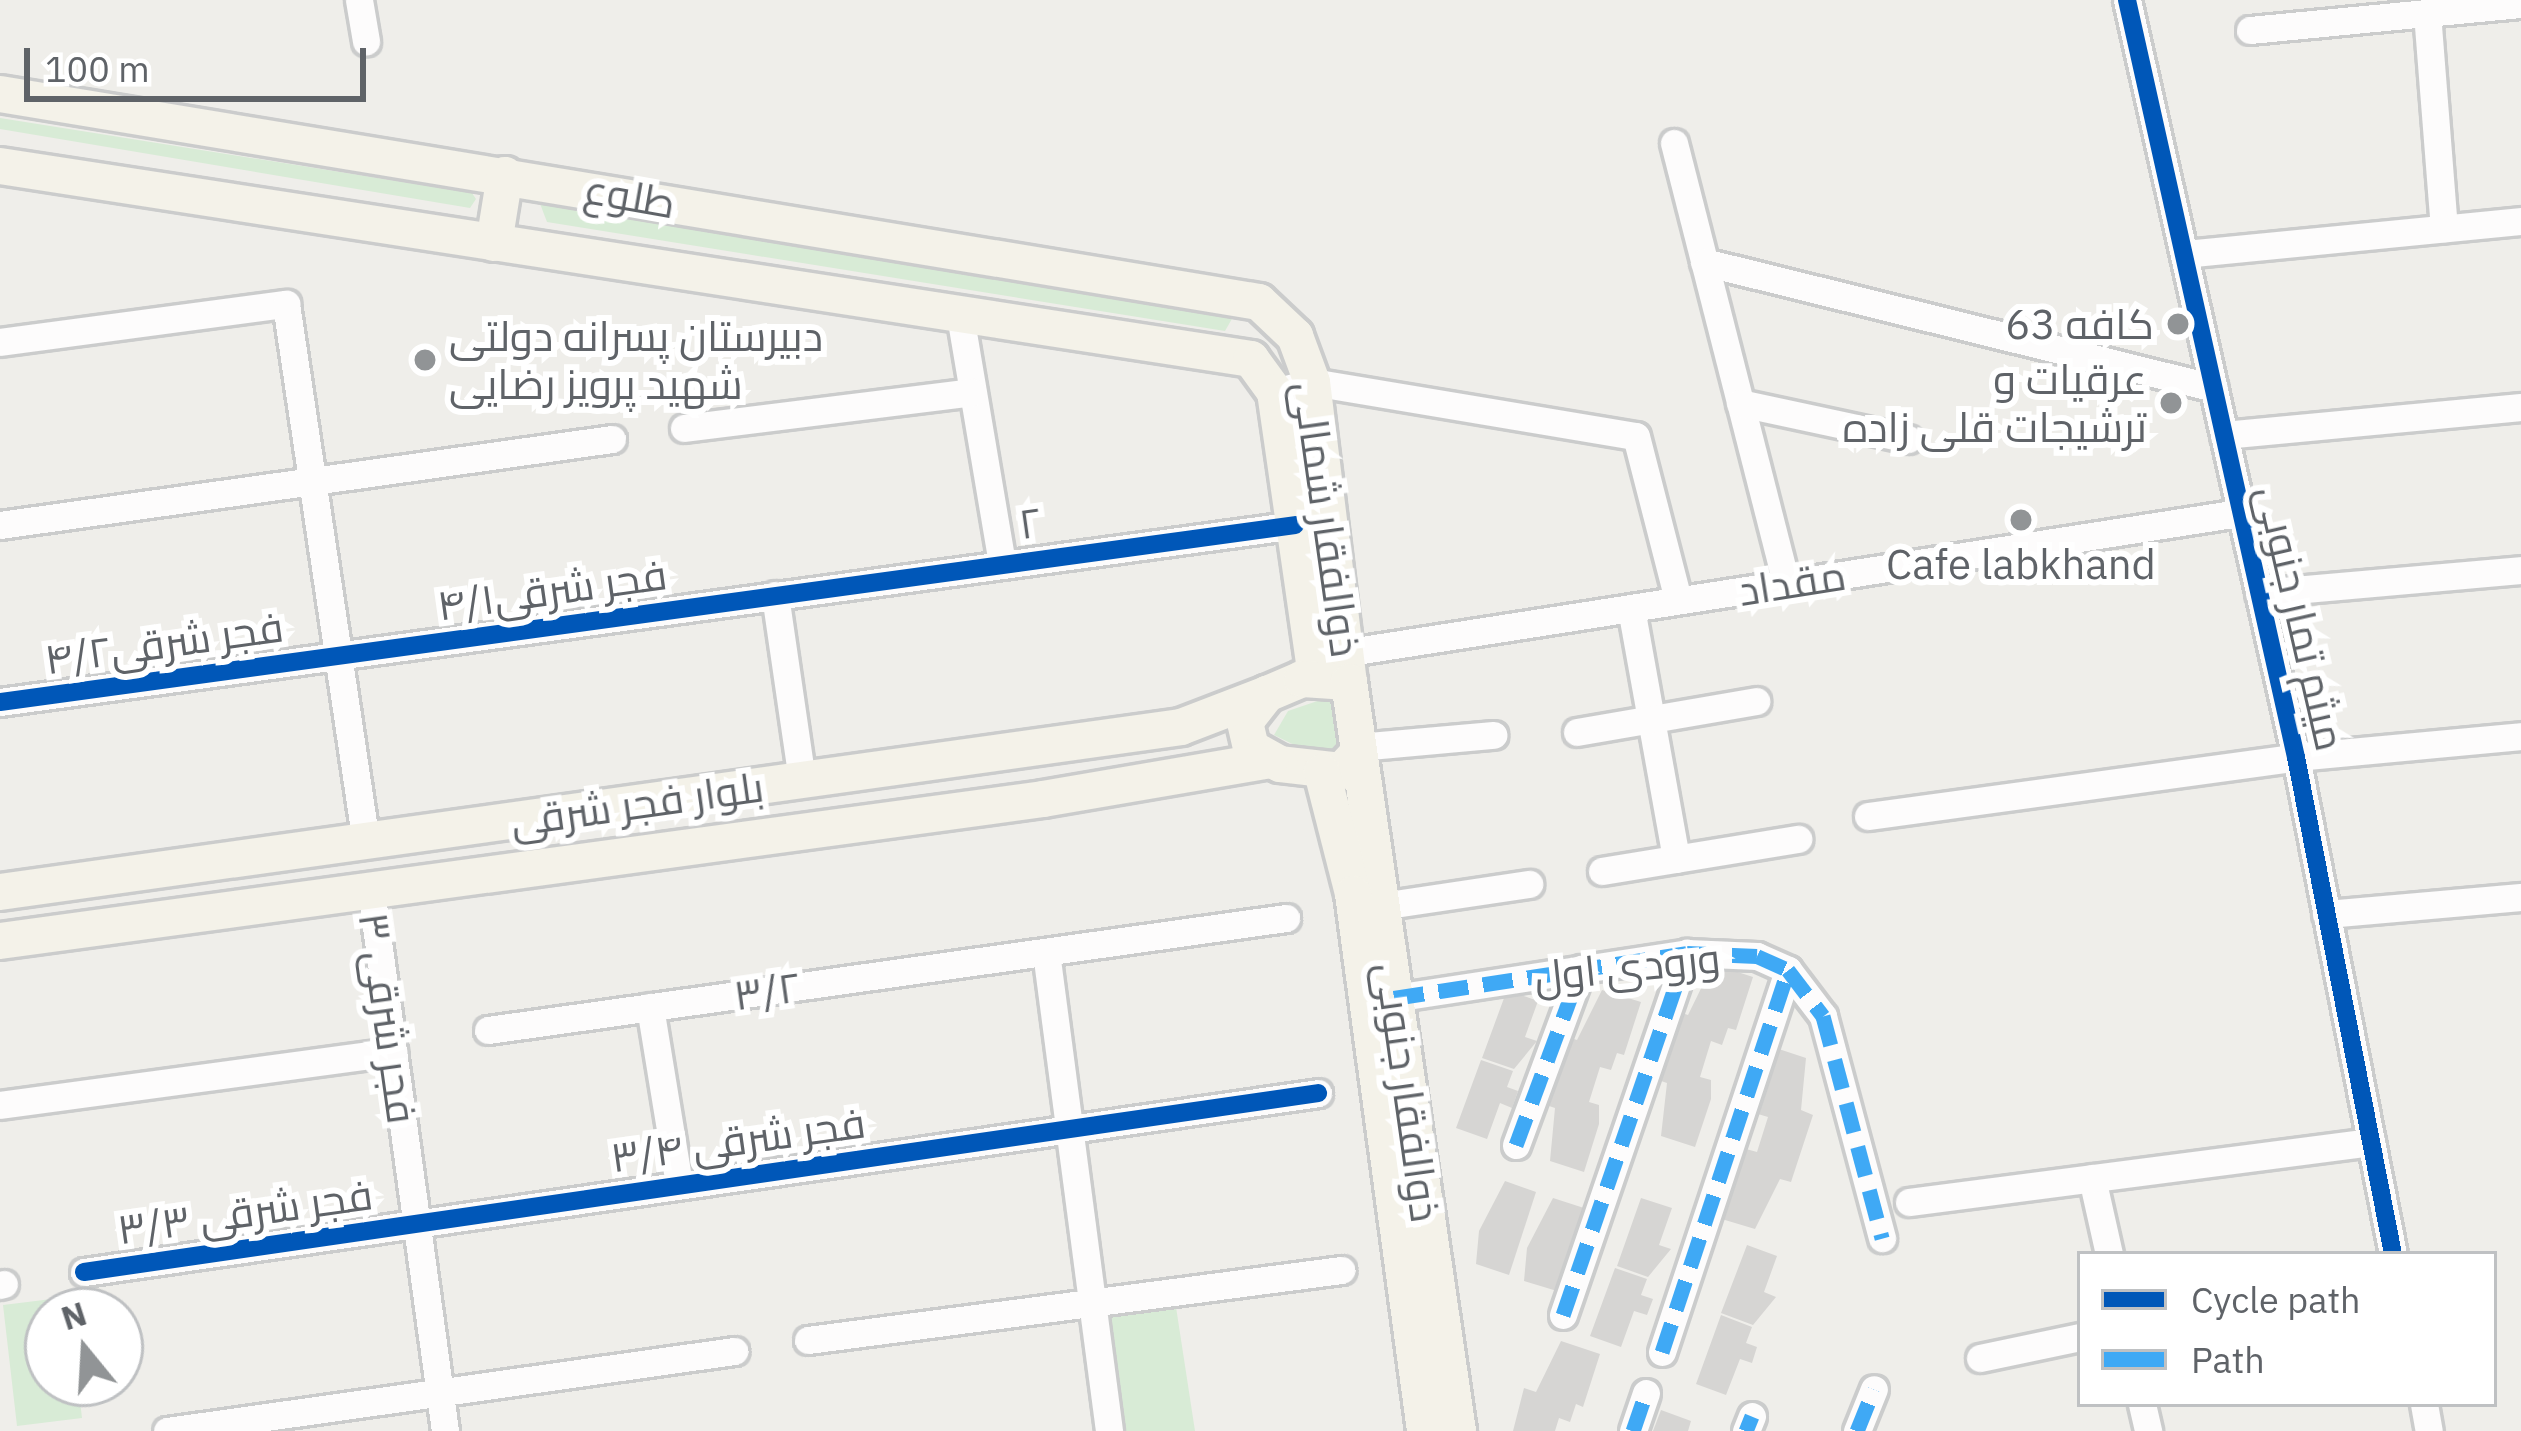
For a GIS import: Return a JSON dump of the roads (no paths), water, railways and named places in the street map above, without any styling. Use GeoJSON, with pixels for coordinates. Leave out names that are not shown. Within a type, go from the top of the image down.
{"type":"FeatureCollection","features":[{"type":"Feature","properties":{"kind":"main road","name":"طلوع"},"geometry":{"type":"LineString","coordinates":[[0,94],[1259,302]]}},
{"type":"Feature","properties":{"kind":"main road","name":"طلوع"},"geometry":{"type":"LineString","coordinates":[[0,166],[1251,359]]}},
{"type":"Feature","properties":{"kind":"main road"},"geometry":{"type":"LineString","coordinates":[[494,243],[505,175]]}},
{"type":"Feature","properties":{"kind":"main road"},"geometry":{"type":"LineString","coordinates":[[1251,359],[1259,302]]}},
{"type":"Feature","properties":{"kind":"main road","name":"ذوالفقار شمالی"},"geometry":{"type":"LineString","coordinates":[[1259,302],[1295,336],[1312,382],[1331,668]]}},
{"type":"Feature","properties":{"kind":"main road","name":"ذوالفقار شمالی"},"geometry":{"type":"LineString","coordinates":[[1251,359],[1275,392],[1295,525],[1331,668]]}},
{"type":"Feature","properties":{"kind":"main road","name":"بلوار فجر شرقی"},"geometry":{"type":"LineString","coordinates":[[0,892],[1168,729],[1331,668]]}},
{"type":"Feature","properties":{"kind":"main road","name":"ذوالفقار جنوبی"},"geometry":{"type":"LineString","coordinates":[[1331,668],[1359,750],[1369,916],[1434,1373],[1458,1431]]}},
{"type":"Feature","properties":{"kind":"main road"},"geometry":{"type":"LineString","coordinates":[[1268,694],[1252,708],[1245,734],[1271,760],[1322,772],[1341,771],[1359,750]]}},
{"type":"Feature","properties":{"kind":"main road"},"geometry":{"type":"LineString","coordinates":[[1165,776],[1199,755],[1190,735],[1168,729]]}},
{"type":"Feature","properties":{"kind":"main road","name":"بلوار فجر شرقی"},"geometry":{"type":"LineString","coordinates":[[0,940],[1271,760]]}},
{"type":"Feature","properties":{"kind":"main road"},"geometry":{"type":"LineString","coordinates":[[1322,772],[1369,916]]}},
{"type":"Feature","properties":{"kind":"main road"},"geometry":{"type":"LineString","coordinates":[[37,887],[44,934]]}},
{"type":"Feature","properties":{"kind":"main road","name":"ذوالفقار جنوبی"},"geometry":{"type":"LineString","coordinates":[[1369,916],[1394,998],[1434,1373],[1425,1431]]}},
{"type":"Feature","properties":{"kind":"street"},"geometry":{"type":"LineString","coordinates":[[359,0],[366,41]]}},
{"type":"Feature","properties":{"kind":"street","name":"میثم تمار جنوبی"},"geometry":{"type":"LineString","coordinates":[[2127,0],[2296,757],[2392,1251]]}},
{"type":"Feature","properties":{"kind":"street"},"geometry":{"type":"LineString","coordinates":[[2250,30],[2521,4]]}},
{"type":"Feature","properties":{"kind":"street"},"geometry":{"type":"LineString","coordinates":[[2427,13],[2444,228]]}},
{"type":"Feature","properties":{"kind":"street"},"geometry":{"type":"LineString","coordinates":[[1674,143],[1786,583]]}},
{"type":"Feature","properties":{"kind":"street"},"geometry":{"type":"LineString","coordinates":[[2184,254],[2521,220]]}},
{"type":"Feature","properties":{"kind":"street"},"geometry":{"type":"LineString","coordinates":[[1704,262],[2214,388]]}},
{"type":"Feature","properties":{"kind":"street"},"geometry":{"type":"LineString","coordinates":[[0,342],[286,304],[366,843]]}},
{"type":"Feature","properties":{"kind":"street"},"geometry":{"type":"LineString","coordinates":[[960,315],[1002,563]]}},
{"type":"Feature","properties":{"kind":"street"},"geometry":{"type":"LineString","coordinates":[[1275,392],[1312,382],[1628,435],[1642,444],[1678,600]]}},
{"type":"Feature","properties":{"kind":"street"},"geometry":{"type":"LineString","coordinates":[[684,428],[972,392]]}},
{"type":"Feature","properties":{"kind":"street"},"geometry":{"type":"LineString","coordinates":[[1740,403],[1908,439]]}},
{"type":"Feature","properties":{"kind":"street"},"geometry":{"type":"LineString","coordinates":[[2224,435],[2521,407]]}},
{"type":"Feature","properties":{"kind":"street"},"geometry":{"type":"LineString","coordinates":[[0,526],[612,439]]}},
{"type":"Feature","properties":{"kind":"street","name":"مقداد"},"geometry":{"type":"LineString","coordinates":[[1331,668],[1631,608],[2239,513]]}},
{"type":"Feature","properties":{"kind":"street","name":"۲"},"geometry":{"type":"LineString","coordinates":[[775,595],[1295,525]]}},
{"type":"Feature","properties":{"kind":"street"},"geometry":{"type":"LineString","coordinates":[[2259,593],[2521,570]]}},
{"type":"Feature","properties":{"kind":"street"},"geometry":{"type":"LineString","coordinates":[[775,595],[802,780]]}},
{"type":"Feature","properties":{"kind":"street","name":"فجر شرقی۴/۱"},"geometry":{"type":"LineString","coordinates":[[338,656],[775,595]]}},
{"type":"Feature","properties":{"kind":"street"},"geometry":{"type":"LineString","coordinates":[[1631,608],[1676,859]]}},
{"type":"Feature","properties":{"kind":"street","name":"فجر شرقی۴/۲"},"geometry":{"type":"LineString","coordinates":[[0,702],[338,656]]}},
{"type":"Feature","properties":{"kind":"street"},"geometry":{"type":"LineString","coordinates":[[1577,732],[1756,701]]}},
{"type":"Feature","properties":{"kind":"street"},"geometry":{"type":"LineString","coordinates":[[1359,750],[1493,734]]}},
{"type":"Feature","properties":{"kind":"street"},"geometry":{"type":"LineString","coordinates":[[1868,816],[2296,757],[2521,736]]}},
{"type":"Feature","properties":{"kind":"street"},"geometry":{"type":"LineString","coordinates":[[1602,871],[1798,839]]}},
{"type":"Feature","properties":{"kind":"street"},"geometry":{"type":"LineString","coordinates":[[1369,916],[1529,884]]}},
{"type":"Feature","properties":{"kind":"street","name":"۳ فجر شرقی"},"geometry":{"type":"LineString","coordinates":[[371,890],[445,1431]]}},
{"type":"Feature","properties":{"kind":"street"},"geometry":{"type":"LineString","coordinates":[[2326,914],[2521,897]]}},
{"type":"Feature","properties":{"kind":"street","name":"۳/۲"},"geometry":{"type":"LineString","coordinates":[[488,1030],[1286,918]]}},
{"type":"Feature","properties":{"kind":"street"},"geometry":{"type":"LineString","coordinates":[[1046,952],[1109,1431]]}},
{"type":"Feature","properties":{"kind":"street"},"geometry":{"type":"LineString","coordinates":[[1563,1315],[1687,952]]}},
{"type":"Feature","properties":{"kind":"street","name":"ورودی اول"},"geometry":{"type":"LineString","coordinates":[[1394,998],[1687,952],[1757,956],[1788,970]]}},
{"type":"Feature","properties":{"kind":"street"},"geometry":{"type":"LineString","coordinates":[[1516,1145],[1581,969]]}},
{"type":"Feature","properties":{"kind":"street"},"geometry":{"type":"LineString","coordinates":[[1788,970],[1823,1016],[1882,1238]]}},
{"type":"Feature","properties":{"kind":"street"},"geometry":{"type":"LineString","coordinates":[[1662,1352],[1788,970]]}},
{"type":"Feature","properties":{"kind":"street"},"geometry":{"type":"LineString","coordinates":[[650,1007],[679,1185]]}},
{"type":"Feature","properties":{"kind":"street"},"geometry":{"type":"LineString","coordinates":[[0,1105],[393,1052]]}},
{"type":"Feature","properties":{"kind":"street","name":"۳/۴ فجر شرقی"},"geometry":{"type":"LineString","coordinates":[[416,1224],[1318,1093]]}},
{"type":"Feature","properties":{"kind":"street"},"geometry":{"type":"LineString","coordinates":[[1910,1202],[2372,1142]]}},
{"type":"Feature","properties":{"kind":"street"},"geometry":{"type":"LineString","coordinates":[[2092,1178],[2107,1251]]}},
{"type":"Feature","properties":{"kind":"street","name":"۳/۳ فجر شرقی"},"geometry":{"type":"LineString","coordinates":[[84,1272],[416,1224]]}},
{"type":"Feature","properties":{"kind":"street"},"geometry":{"type":"LineString","coordinates":[[808,1340],[1341,1270]]}},
{"type":"Feature","properties":{"kind":"street"},"geometry":{"type":"LineString","coordinates":[[1980,1358],[2077,1338]]}},
{"type":"Feature","properties":{"kind":"street"},"geometry":{"type":"LineString","coordinates":[[167,1431],[734,1351]]}},
{"type":"Feature","properties":{"kind":"street"},"geometry":{"type":"LineString","coordinates":[[1857,1431],[1874,1389]]}},
{"type":"Feature","properties":{"kind":"street"},"geometry":{"type":"LineString","coordinates":[[1633,1431],[1646,1393]]}},
{"type":"Feature","properties":{"kind":"place","name":"کافه 63"},"geometry":{"type":"Point","coordinates":[2178,324]}},
{"type":"Feature","properties":{"kind":"place","name":"دبیرستان پسرانه دولتی شهید پرویز رضایی"},"geometry":{"type":"Point","coordinates":[425,360]}},
{"type":"Feature","properties":{"kind":"place","name":"عرقیات و ترشیجات قلی زاده"},"geometry":{"type":"Point","coordinates":[2171,403]}},
{"type":"Feature","properties":{"kind":"place","name":"Cafe labkhand"},"geometry":{"type":"Point","coordinates":[2021,520]}}]}
